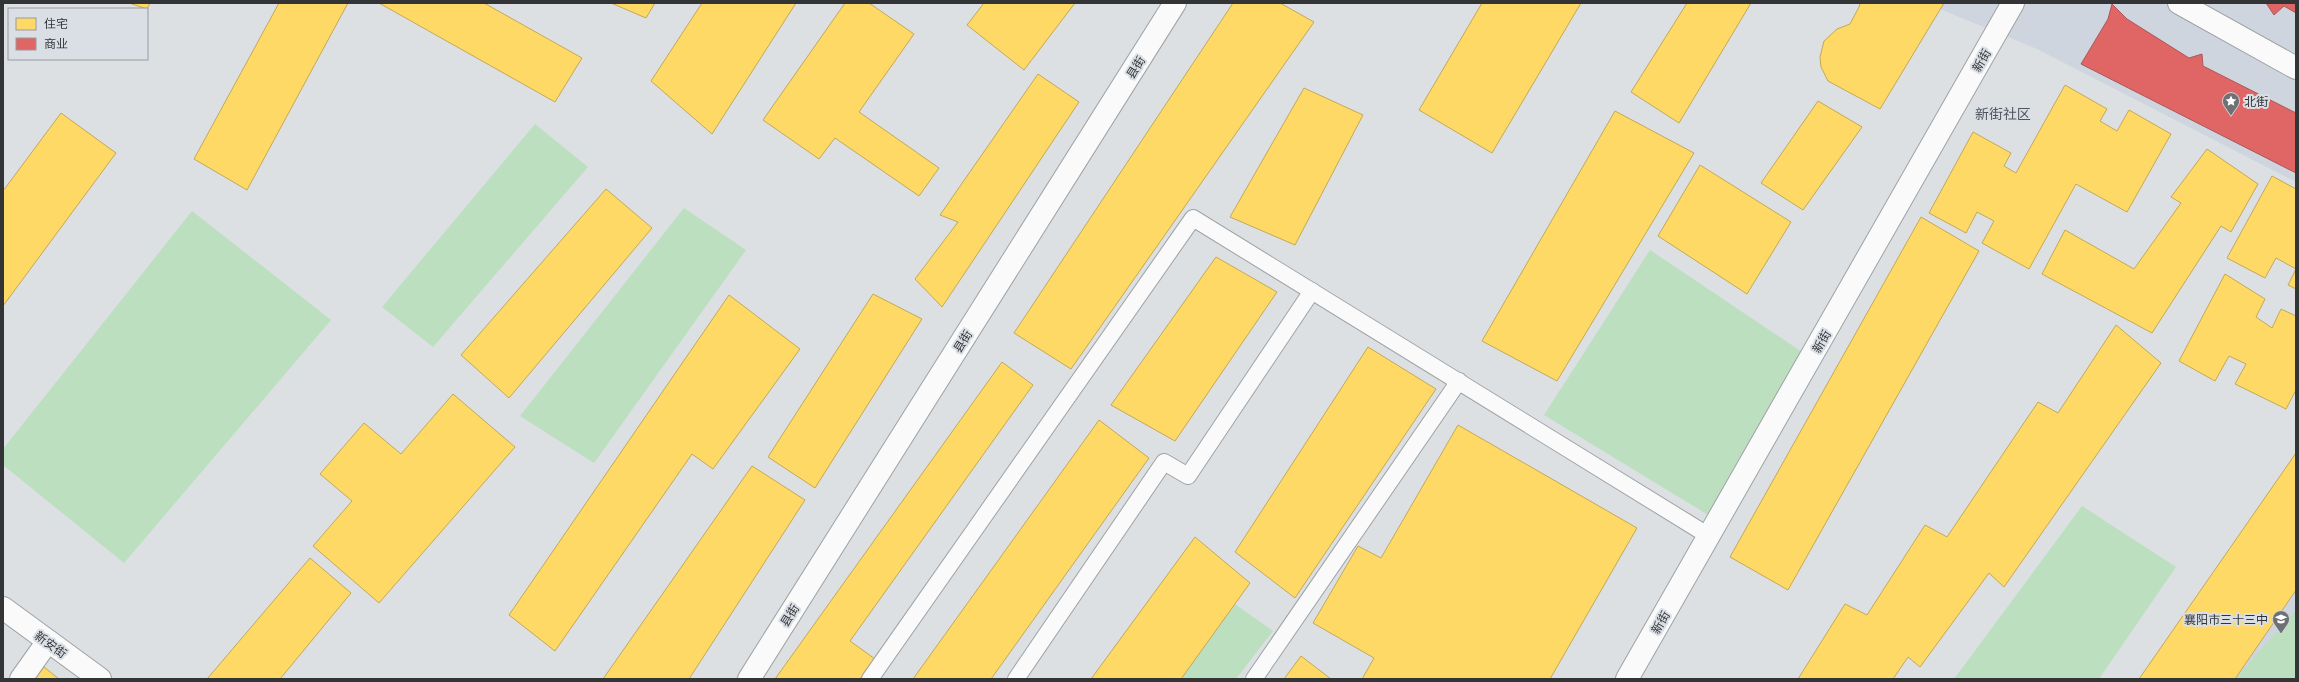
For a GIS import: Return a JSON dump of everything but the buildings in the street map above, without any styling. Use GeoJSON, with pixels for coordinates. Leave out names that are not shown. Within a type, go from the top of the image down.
{"type":"FeatureCollection","features":[{"type":"Feature","properties":{"kind":"street","name":"县街"},"geometry":{"type":"LineString","coordinates":[[749,679],[1175,3]]}},
{"type":"Feature","properties":{"kind":"street","name":"新街"},"geometry":{"type":"LineString","coordinates":[[1628,679],[2014,3]]}},
{"type":"Feature","properties":{"kind":"street"},"geometry":{"type":"LineString","coordinates":[[2179,3],[2296,68]]}},
{"type":"Feature","properties":{"kind":"street","name":"新安街"},"geometry":{"type":"LineString","coordinates":[[3,608],[100,679]]}},
{"type":"Feature","properties":{"kind":"street"},"geometry":{"type":"LineString","coordinates":[[21,679],[48,641]]}},
{"type":"Feature","properties":{"kind":"lane"},"geometry":{"type":"LineString","coordinates":[[870,679],[1193,218],[1709,536]]}},
{"type":"Feature","properties":{"kind":"lane"},"geometry":{"type":"LineString","coordinates":[[1016,679],[1164,462],[1188,476],[1312,291]]}},
{"type":"Feature","properties":{"kind":"lane"},"geometry":{"type":"LineString","coordinates":[[1254,679],[1459,381]]}},
{"type":"Feature","properties":{"kind":"shaded area","name":"北街"},"geometry":{"type":"Polygon","coordinates":[[[1925,3],[2296,3],[2296,182],[2037,49],[1925,3]]]}},
{"type":"Feature","properties":{"kind":"shaded area","name":"襄阳市三十三中"},"geometry":{"type":"Polygon","coordinates":[[[2296,590],[2296,679],[2235,679],[2296,590]]]}},
{"type":"Feature","properties":{"kind":"green space"},"geometry":{"type":"Polygon","coordinates":[[[535,124],[588,167],[433,347],[382,307],[535,124]]]}},
{"type":"Feature","properties":{"kind":"green space"},"geometry":{"type":"Polygon","coordinates":[[[684,208],[746,250],[594,463],[520,416],[684,208]]]}},
{"type":"Feature","properties":{"kind":"green space"},"geometry":{"type":"Polygon","coordinates":[[[192,211],[331,320],[124,563],[3,465],[3,449],[192,211]]]}},
{"type":"Feature","properties":{"kind":"green space"},"geometry":{"type":"Polygon","coordinates":[[[1650,250],[1811,358],[1718,521],[1544,415],[1650,250]]]}},
{"type":"Feature","properties":{"kind":"green space"},"geometry":{"type":"Polygon","coordinates":[[[2082,506],[2176,567],[2099,679],[1954,679],[2082,506]]]}},
{"type":"Feature","properties":{"kind":"green space"},"geometry":{"type":"Polygon","coordinates":[[[1235,604],[1273,631],[1236,679],[1181,679],[1235,604]]]}},
{"type":"Feature","properties":{"kind":"green space","name":"襄阳市三十三中"},"geometry":{"type":"Polygon","coordinates":[[[2296,610],[2296,679],[2235,679],[2296,610]]]}},
{"type":"Feature","properties":{"kind":"place","name":"北街"},"geometry":{"type":"Point","coordinates":[2231,116]}},
{"type":"Feature","properties":{"kind":"place","name":"襄阳市三十三中"},"geometry":{"type":"Point","coordinates":[2281,634]}},
{"type":"Feature","properties":{"kind":"district","name":"新街社区"},"geometry":{"type":"Point","coordinates":[2003,113]}}]}
